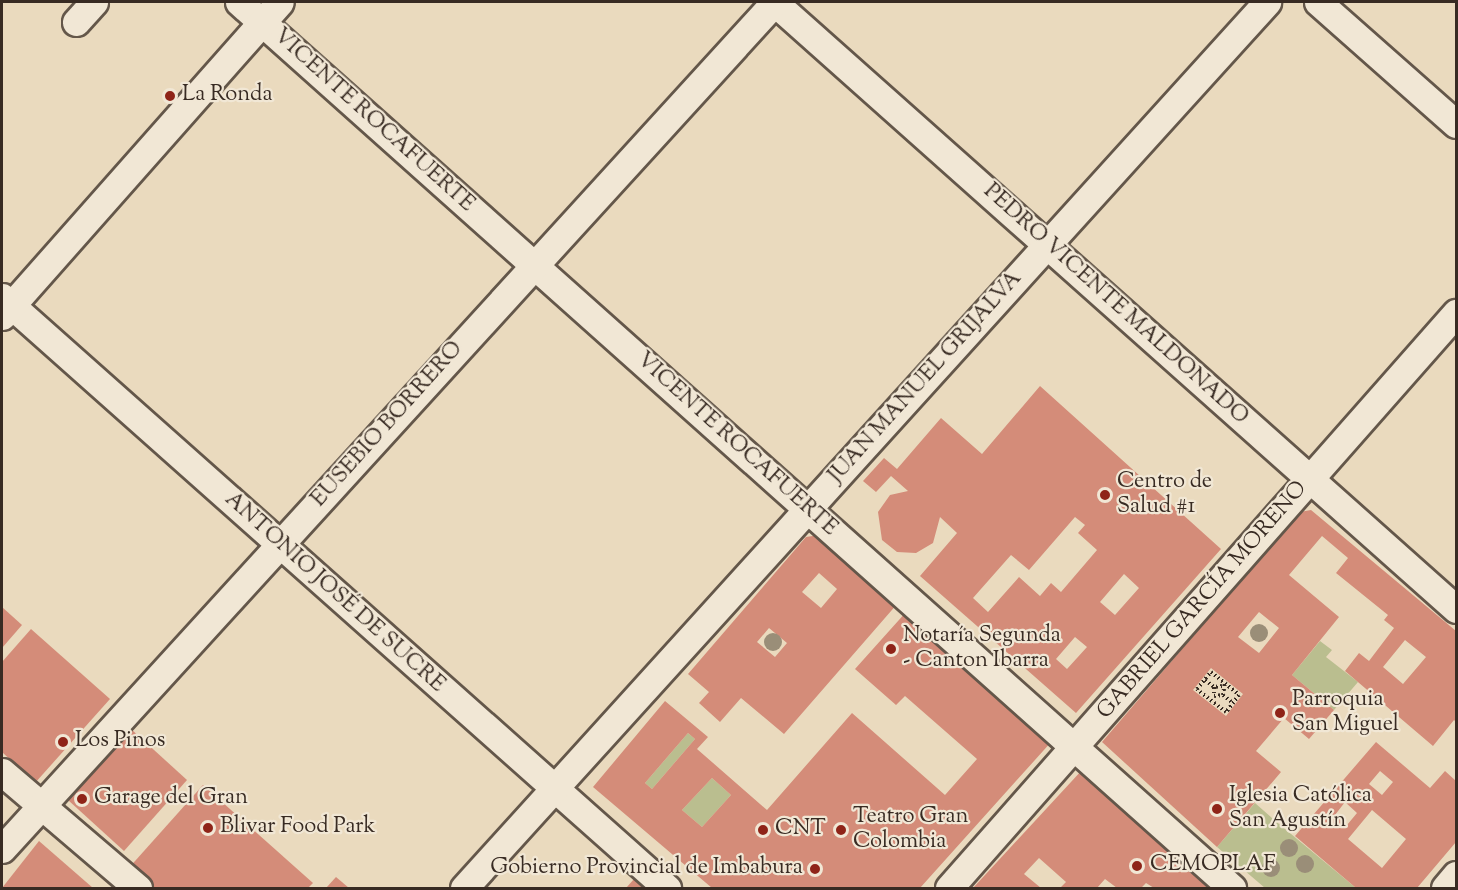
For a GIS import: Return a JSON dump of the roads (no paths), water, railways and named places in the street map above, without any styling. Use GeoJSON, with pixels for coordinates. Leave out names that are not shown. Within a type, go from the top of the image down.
{"type":"FeatureCollection","features":[{"type":"Feature","properties":{"kind":"street"},"geometry":{"type":"LineString","coordinates":[[76,22],[94,2]]}},
{"type":"Feature","properties":{"kind":"street","name":"VICENTE ROCAFUERTE"},"geometry":{"type":"LineString","coordinates":[[239,2],[1232,888]]}},
{"type":"Feature","properties":{"kind":"street"},"geometry":{"type":"LineString","coordinates":[[5,306],[280,2]]}},
{"type":"Feature","properties":{"kind":"street","name":"PEDRO VICENTE MALDONADO"},"geometry":{"type":"LineString","coordinates":[[774,2],[1456,609]]}},
{"type":"Feature","properties":{"kind":"street","name":"EUSEBIO BORRERO"},"geometry":{"type":"LineString","coordinates":[[2,849],[774,2]]}},
{"type":"Feature","properties":{"kind":"street","name":"JUAN MANUEL GRIJALVA"},"geometry":{"type":"LineString","coordinates":[[464,888],[1267,2]]}},
{"type":"Feature","properties":{"kind":"street"},"geometry":{"type":"LineString","coordinates":[[1318,2],[1456,124]]}},
{"type":"Feature","properties":{"kind":"street","name":"ANTONIO JOSÉ DE SUCRE"},"geometry":{"type":"LineString","coordinates":[[5,306],[280,544],[667,888]]}},
{"type":"Feature","properties":{"kind":"street","name":"GABRIEL GARCÍA MORENO"},"geometry":{"type":"LineString","coordinates":[[949,888],[1456,313]]}},
{"type":"Feature","properties":{"kind":"street"},"geometry":{"type":"LineString","coordinates":[[2,772],[138,888]]}},
{"type":"Feature","properties":{"kind":"street"},"geometry":{"type":"LineString","coordinates":[[1445,888],[1456,875]]}},
{"type":"Feature","properties":{"kind":"place","name":"La Ronda"},"geometry":{"type":"Point","coordinates":[170,96]}},
{"type":"Feature","properties":{"kind":"place","name":"Centro de Salud #1"},"geometry":{"type":"Point","coordinates":[1105,495]}},
{"type":"Feature","properties":{"kind":"place","name":"Notaría Segunda - Canton Ibarra"},"geometry":{"type":"Point","coordinates":[891,649]}},
{"type":"Feature","properties":{"kind":"place","name":"Parroquia San Miguel"},"geometry":{"type":"Point","coordinates":[1280,713]}},
{"type":"Feature","properties":{"kind":"place","name":"Los Pinos"},"geometry":{"type":"Point","coordinates":[63,742]}},
{"type":"Feature","properties":{"kind":"place","name":"Garage del Gran"},"geometry":{"type":"Point","coordinates":[82,799]}},
{"type":"Feature","properties":{"kind":"place","name":"Iglesia Católica San Agustín"},"geometry":{"type":"Point","coordinates":[1217,809]}},
{"type":"Feature","properties":{"kind":"place","name":"Blivar Food Park"},"geometry":{"type":"Point","coordinates":[208,828]}},
{"type":"Feature","properties":{"kind":"place","name":"CNT"},"geometry":{"type":"Point","coordinates":[763,830]}},
{"type":"Feature","properties":{"kind":"place","name":"Teatro Gran Colombia"},"geometry":{"type":"Point","coordinates":[841,830]}},
{"type":"Feature","properties":{"kind":"place","name":"CEMOPLAF"},"geometry":{"type":"Point","coordinates":[1137,866]}},
{"type":"Feature","properties":{"kind":"place","name":"Gobierno Provincial de Imbabura"},"geometry":{"type":"Point","coordinates":[815,869]}}]}
